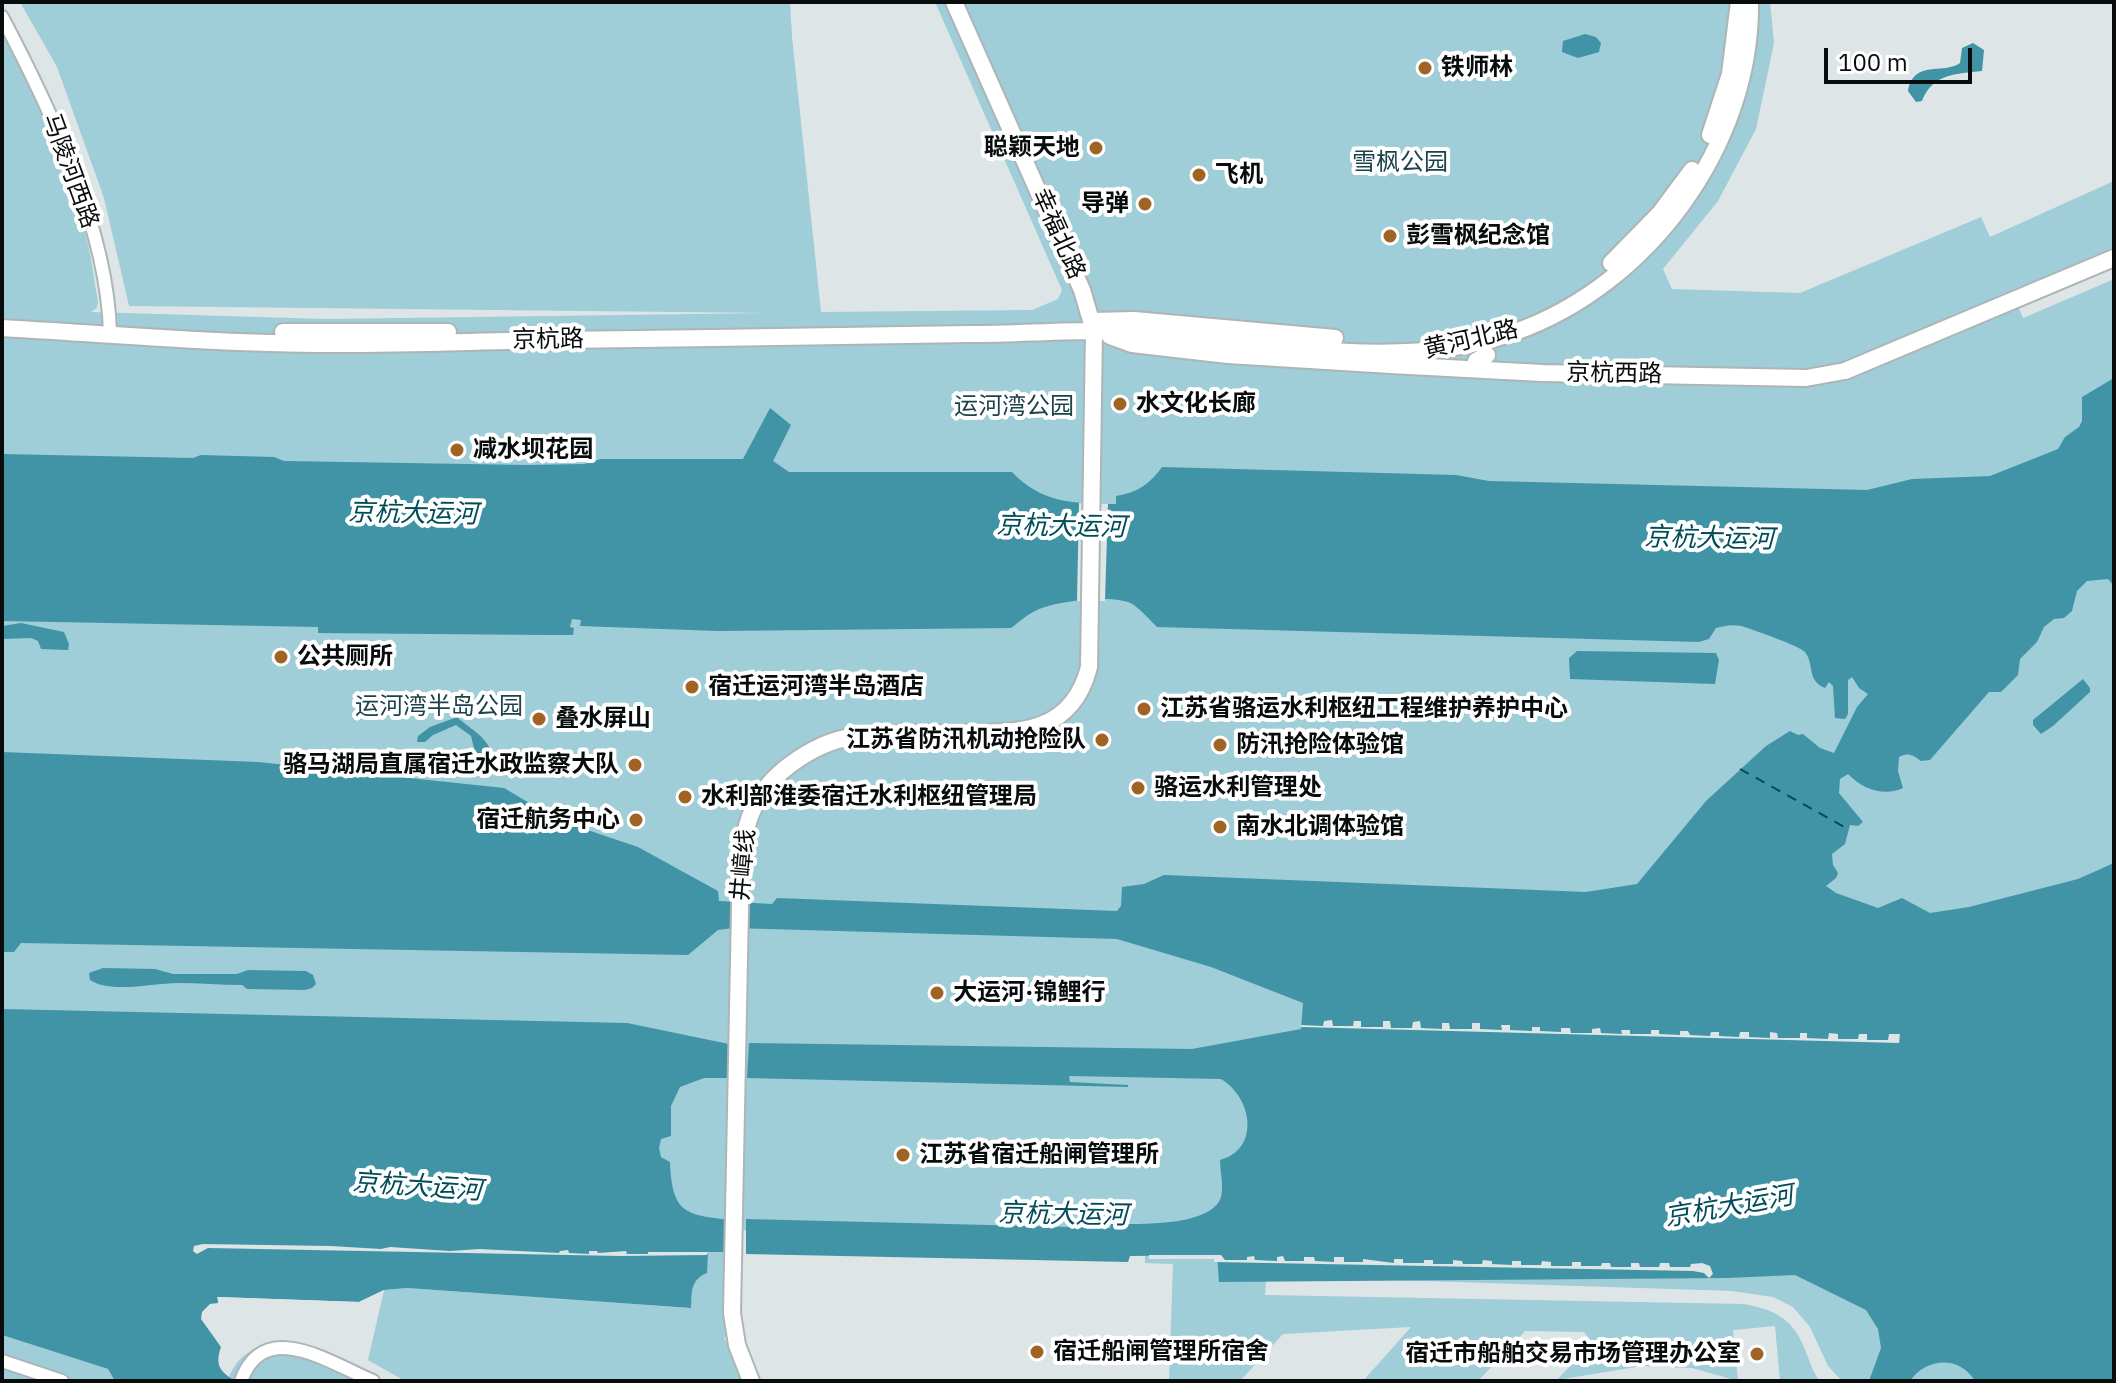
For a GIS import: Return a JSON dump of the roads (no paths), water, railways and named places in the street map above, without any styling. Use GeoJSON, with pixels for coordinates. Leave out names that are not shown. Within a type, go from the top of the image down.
{"type":"FeatureCollection","features":[{"type":"Feature","properties":{"kind":"main road","name":"幸福北路"},"geometry":{"type":"LineString","coordinates":[[954,2],[1066,253],[1093,326],[1092,480]]}},
{"type":"Feature","properties":{"kind":"main road","name":"黄河北路"},"geometry":{"type":"LineString","coordinates":[[1093,326],[1134,320],[1364,341],[1429,342],[1491,330],[1534,314],[1575,291],[1626,250],[1660,213],[1695,166],[1716,121],[1727,85],[1738,26],[1739,2]]}},
{"type":"Feature","properties":{"kind":"main road","name":"黄河北路"},"geometry":{"type":"LineString","coordinates":[[1093,326],[1365,352],[1423,353],[1497,339],[1553,315],[1584,298],[1633,259],[1678,209],[1701,177],[1721,137],[1736,95],[1746,45],[1750,2]]}},
{"type":"Feature","properties":{"kind":"main road","name":"京杭西路"},"geometry":{"type":"LineString","coordinates":[[1093,326],[1132,344],[1228,355],[1484,362],[1634,375],[1806,378],[1845,371],[2114,258]]}},
{"type":"Feature","properties":{"kind":"main road","name":"京杭路"},"geometry":{"type":"LineString","coordinates":[[2,325],[295,344],[1093,326]]}},
{"type":"Feature","properties":{"kind":"main road","name":"井嶂线"},"geometry":{"type":"LineString","coordinates":[[751,1381],[740,1355],[733,1323],[733,1293],[740,894],[744,830],[751,810],[781,771],[829,743],[849,737],[892,734],[1015,733],[1054,720],[1073,703],[1087,677],[1091,656],[1092,480]]}},
{"type":"Feature","properties":{"kind":"street","name":"马陵河西路"},"geometry":{"type":"LineString","coordinates":[[2,17],[37,83],[94,233],[110,330]]}},
{"type":"Feature","properties":{"kind":"street"},"geometry":{"type":"LineString","coordinates":[[242,1379],[252,1360],[262,1352],[279,1346],[373,1381]]}},
{"type":"Feature","properties":{"kind":"street"},"geometry":{"type":"LineString","coordinates":[[2,1361],[62,1381]]}},
{"type":"Feature","properties":{"kind":"water"},"geometry":{"type":"Polygon","coordinates":[[[1585,34],[1596,37],[1601,43],[1599,52],[1578,58],[1562,52],[1563,41],[1585,34]]]}},
{"type":"Feature","properties":{"kind":"water"},"geometry":{"type":"Polygon","coordinates":[[[1973,43],[1984,50],[1982,71],[1954,74],[1939,80],[1922,101],[1916,102],[1908,91],[1916,75],[1960,63],[1962,48],[1973,43]]]}},
{"type":"Feature","properties":{"kind":"water","name":"京杭大运河"},"geometry":{"type":"Polygon","coordinates":[[[2114,378],[2114,586],[2108,579],[2087,581],[2077,591],[2072,611],[2044,627],[2037,642],[2020,659],[2018,675],[2001,692],[1989,692],[1930,760],[1921,761],[1908,754],[1899,757],[1898,771],[1903,788],[1881,791],[1860,784],[1848,774],[1840,779],[1839,793],[1863,822],[1858,826],[1850,825],[1845,844],[1832,854],[1838,873],[1826,886],[1836,893],[1878,908],[1902,898],[1930,913],[1969,907],[2078,879],[2114,863],[2114,1381],[1975,1381],[1960,1367],[1942,1363],[1925,1368],[1910,1381],[1869,1381],[1881,1348],[1878,1329],[1866,1310],[1795,1275],[1219,1282],[1217,1255],[1130,1256],[1128,1262],[746,1254],[746,1219],[1110,1228],[1111,1224],[1189,1219],[1215,1207],[1222,1193],[1220,1160],[1242,1145],[1248,1122],[1240,1098],[1221,1079],[1069,1076],[1070,1082],[1128,1087],[747,1078],[749,1043],[1192,1049],[1301,1029],[1303,1003],[1211,967],[1117,939],[733,928],[718,930],[688,955],[21,943],[14,952],[2,952],[2,752],[258,762],[504,788],[558,820],[638,847],[718,891],[719,901],[772,904],[777,898],[1117,911],[1121,906],[1122,887],[1144,884],[1164,875],[1586,892],[1637,884],[1706,801],[1766,746],[1790,731],[1803,734],[1820,748],[1834,753],[1857,707],[1868,694],[1859,688],[1852,677],[1848,680],[1848,714],[1845,719],[1835,718],[1833,686],[1829,682],[1825,688],[1815,681],[1805,652],[1738,625],[1716,628],[1709,639],[1699,642],[1157,627],[1134,605],[1114,599],[1071,601],[1045,607],[1011,628],[718,631],[580,626],[581,620],[572,619],[570,627],[574,628],[573,635],[547,635],[318,633],[318,627],[2,621],[2,454],[193,458],[201,455],[274,457],[284,461],[527,465],[584,464],[601,459],[743,459],[770,408],[791,425],[773,461],[789,472],[1012,472],[1047,496],[1087,503],[1116,504],[1116,496],[1142,487],[1162,467],[1456,475],[1489,481],[1867,490],[1912,479],[1990,476],[2058,449],[2065,437],[2082,421],[2082,397],[2114,378]]]}},
{"type":"Feature","properties":{"kind":"water"},"geometry":{"type":"Polygon","coordinates":[[[21,623],[64,632],[68,650],[41,649],[38,641],[31,638],[2,639],[2,626],[21,623]]]}},
{"type":"Feature","properties":{"kind":"water"},"geometry":{"type":"Polygon","coordinates":[[[1577,651],[1716,653],[1719,660],[1715,684],[1570,679],[1569,658],[1577,651]]]}},
{"type":"Feature","properties":{"kind":"water"},"geometry":{"type":"Polygon","coordinates":[[[2083,679],[2090,692],[2041,734],[2033,725],[2033,720],[2083,679]]]}},
{"type":"Feature","properties":{"kind":"water"},"geometry":{"type":"Polygon","coordinates":[[[457,717],[485,741],[492,753],[489,756],[476,756],[471,736],[456,725],[425,742],[417,742],[418,736],[430,727],[457,717]]]}},
{"type":"Feature","properties":{"kind":"water"},"geometry":{"type":"Polygon","coordinates":[[[103,968],[155,969],[173,974],[306,971],[313,975],[316,984],[305,990],[247,989],[242,985],[186,983],[133,987],[110,986],[90,980],[89,973],[103,968]]]}},
{"type":"Feature","properties":{"kind":"water","name":"京杭大运河"},"geometry":{"type":"Polygon","coordinates":[[[2,1009],[627,1023],[729,1044],[728,1078],[704,1078],[680,1087],[671,1106],[671,1136],[661,1139],[659,1148],[661,1157],[670,1162],[674,1191],[684,1208],[702,1216],[730,1220],[729,1252],[708,1252],[707,1273],[695,1283],[691,1308],[407,1288],[384,1290],[359,1302],[218,1297],[218,1303],[210,1304],[202,1312],[201,1319],[221,1347],[218,1358],[220,1367],[236,1381],[115,1381],[108,1369],[2,1335],[2,1009]]]}},
{"type":"Feature","properties":{"kind":"place","name":"铁师林"},"geometry":{"type":"Point","coordinates":[1425,68]}},
{"type":"Feature","properties":{"kind":"place","name":"聪颖天地"},"geometry":{"type":"Point","coordinates":[1096,148]}},
{"type":"Feature","properties":{"kind":"place","name":"飞机"},"geometry":{"type":"Point","coordinates":[1199,175]}},
{"type":"Feature","properties":{"kind":"place","name":"导弹"},"geometry":{"type":"Point","coordinates":[1145,204]}},
{"type":"Feature","properties":{"kind":"place","name":"彭雪枫纪念馆"},"geometry":{"type":"Point","coordinates":[1390,236]}},
{"type":"Feature","properties":{"kind":"place","name":"水文化长廊"},"geometry":{"type":"Point","coordinates":[1120,404]}},
{"type":"Feature","properties":{"kind":"place","name":"减水坝花园"},"geometry":{"type":"Point","coordinates":[457,450]}},
{"type":"Feature","properties":{"kind":"place","name":"公共厕所"},"geometry":{"type":"Point","coordinates":[281,657]}},
{"type":"Feature","properties":{"kind":"place","name":"宿迁运河湾半岛酒店"},"geometry":{"type":"Point","coordinates":[692,687]}},
{"type":"Feature","properties":{"kind":"place","name":"江苏省骆运水利枢纽工程维护养护中心"},"geometry":{"type":"Point","coordinates":[1144,709]}},
{"type":"Feature","properties":{"kind":"place","name":"叠水屏山"},"geometry":{"type":"Point","coordinates":[539,719]}},
{"type":"Feature","properties":{"kind":"place","name":"江苏省防汛机动抢险队"},"geometry":{"type":"Point","coordinates":[1102,740]}},
{"type":"Feature","properties":{"kind":"place","name":"防汛抢险体验馆"},"geometry":{"type":"Point","coordinates":[1220,745]}},
{"type":"Feature","properties":{"kind":"place","name":"骆马湖局直属宿迁水政监察大队"},"geometry":{"type":"Point","coordinates":[635,765]}},
{"type":"Feature","properties":{"kind":"place","name":"骆运水利管理处"},"geometry":{"type":"Point","coordinates":[1138,788]}},
{"type":"Feature","properties":{"kind":"place","name":"水利部淮委宿迁水利枢纽管理局"},"geometry":{"type":"Point","coordinates":[685,797]}},
{"type":"Feature","properties":{"kind":"place","name":"宿迁航务中心"},"geometry":{"type":"Point","coordinates":[636,820]}},
{"type":"Feature","properties":{"kind":"place","name":"南水北调体验馆"},"geometry":{"type":"Point","coordinates":[1220,827]}},
{"type":"Feature","properties":{"kind":"place","name":"大运河·锦鲤行"},"geometry":{"type":"Point","coordinates":[937,993]}},
{"type":"Feature","properties":{"kind":"place","name":"江苏省宿迁船闸管理所"},"geometry":{"type":"Point","coordinates":[903,1155]}},
{"type":"Feature","properties":{"kind":"place","name":"宿迁船闸管理所宿舍"},"geometry":{"type":"Point","coordinates":[1037,1352]}},
{"type":"Feature","properties":{"kind":"place","name":"宿迁市船舶交易市场管理办公室"},"geometry":{"type":"Point","coordinates":[1757,1354]}},
{"type":"Feature","properties":{"kind":"park label","name":"雪枫公园"},"geometry":{"type":"Point","coordinates":[1400,163]}},
{"type":"Feature","properties":{"kind":"park label","name":"运河湾公园"},"geometry":{"type":"Point","coordinates":[1014,407]}},
{"type":"Feature","properties":{"kind":"park label","name":"运河湾半岛公园"},"geometry":{"type":"Point","coordinates":[439,707]}}]}
